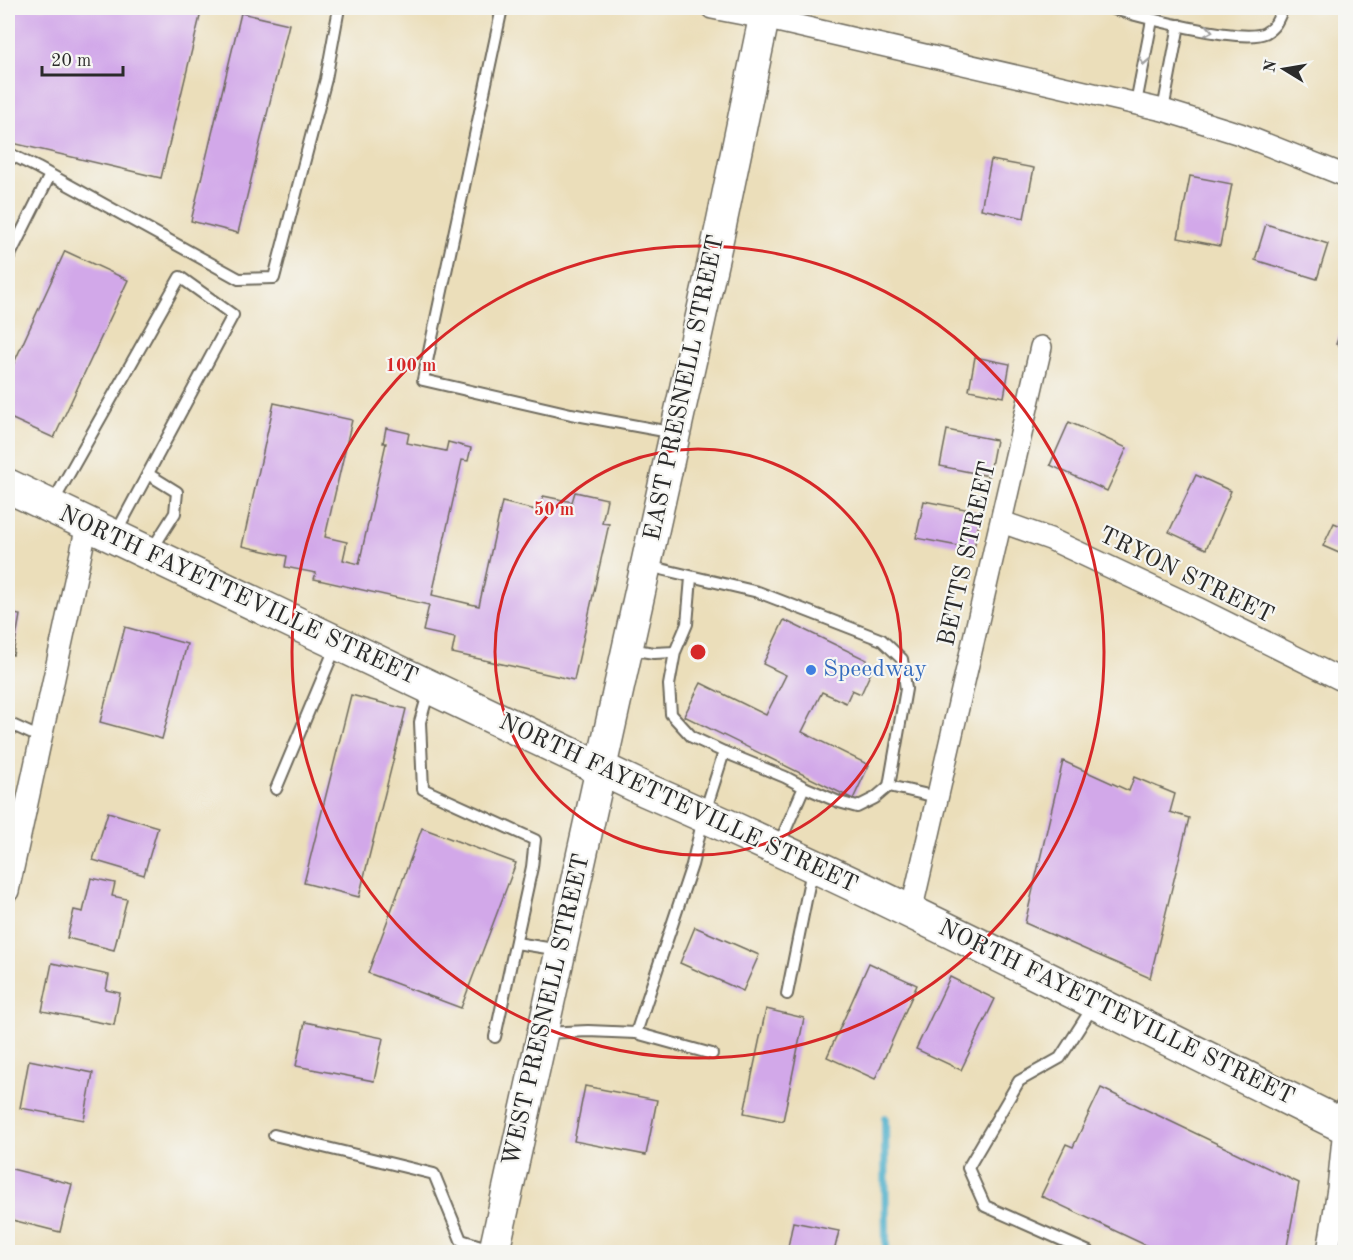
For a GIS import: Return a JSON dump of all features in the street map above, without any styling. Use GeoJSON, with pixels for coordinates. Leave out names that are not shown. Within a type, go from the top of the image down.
{"type":"FeatureCollection","features":[{"type":"Feature","properties":{"kind":"main road","name":"EAST PRESNELL STREET"},"geometry":{"type":"LineString","coordinates":[[602,768],[765,13]]}},
{"type":"Feature","properties":{"kind":"main road","name":"NORTH FAYETTEVILLE STREET"},"geometry":{"type":"LineString","coordinates":[[8,486],[911,912],[1345,1120]]}},
{"type":"Feature","properties":{"kind":"main road","name":"WEST PRESNELL STREET"},"geometry":{"type":"LineString","coordinates":[[494,1251],[602,768]]}},
{"type":"Feature","properties":{"kind":"street"},"geometry":{"type":"LineString","coordinates":[[712,8],[765,13],[1163,110],[1240,134],[1346,176]]}},
{"type":"Feature","properties":{"kind":"street","name":"BETTS STREET"},"geometry":{"type":"LineString","coordinates":[[911,912],[1041,347]]}},
{"type":"Feature","properties":{"kind":"street","name":"TRYON STREET"},"geometry":{"type":"LineString","coordinates":[[1002,522],[1050,539],[1197,608],[1346,682]]}},
{"type":"Feature","properties":{"kind":"street"},"geometry":{"type":"LineString","coordinates":[[8,891],[41,738],[101,531]]}},
{"type":"Feature","properties":{"kind":"street"},"geometry":{"type":"LineString","coordinates":[[1328,1252],[1338,1189],[1345,1120]]}},
{"type":"Feature","properties":{"kind":"lane"},"geometry":{"type":"LineString","coordinates":[[8,153],[239,279],[274,278],[326,79],[339,8]]}},
{"type":"Feature","properties":{"kind":"lane"},"geometry":{"type":"LineString","coordinates":[[502,8],[423,380],[571,414],[675,433]]}},
{"type":"Feature","properties":{"kind":"lane"},"geometry":{"type":"LineString","coordinates":[[1110,8],[1152,20],[1218,33],[1262,34],[1275,26],[1283,8]]}},
{"type":"Feature","properties":{"kind":"lane"},"geometry":{"type":"LineString","coordinates":[[1136,103],[1152,20]]}},
{"type":"Feature","properties":{"kind":"lane"},"geometry":{"type":"LineString","coordinates":[[1163,110],[1179,25]]}},
{"type":"Feature","properties":{"kind":"lane"},"geometry":{"type":"LineString","coordinates":[[8,258],[50,175]]}},
{"type":"Feature","properties":{"kind":"lane"},"geometry":{"type":"LineString","coordinates":[[50,506],[180,277],[233,315],[148,474],[101,531]]}},
{"type":"Feature","properties":{"kind":"lane"},"geometry":{"type":"LineString","coordinates":[[148,474],[177,492],[175,513],[150,554]]}},
{"type":"Feature","properties":{"kind":"lane"},"geometry":{"type":"LineString","coordinates":[[645,566],[758,592],[882,640],[902,659],[906,689],[889,786],[875,798],[857,807],[839,802],[692,738],[671,714],[669,685],[675,652],[687,624],[691,578]]}},
{"type":"Feature","properties":{"kind":"lane"},"geometry":{"type":"LineString","coordinates":[[276,789],[337,643]]}},
{"type":"Feature","properties":{"kind":"lane"},"geometry":{"type":"LineString","coordinates":[[626,649],[654,653],[675,652]]}},
{"type":"Feature","properties":{"kind":"lane"},"geometry":{"type":"LineString","coordinates":[[430,687],[420,722],[423,789],[535,840],[532,867],[495,1037]]}},
{"type":"Feature","properties":{"kind":"lane"},"geometry":{"type":"LineString","coordinates":[[8,723],[41,738]]}},
{"type":"Feature","properties":{"kind":"lane"},"geometry":{"type":"LineString","coordinates":[[636,1033],[692,865],[704,815],[724,752]]}},
{"type":"Feature","properties":{"kind":"lane"},"geometry":{"type":"LineString","coordinates":[[889,786],[937,797]]}},
{"type":"Feature","properties":{"kind":"lane"},"geometry":{"type":"LineString","coordinates":[[776,850],[804,787]]}},
{"type":"Feature","properties":{"kind":"lane"},"geometry":{"type":"LineString","coordinates":[[787,994],[813,867]]}},
{"type":"Feature","properties":{"kind":"lane"},"geometry":{"type":"LineString","coordinates":[[516,943],[561,950]]}},
{"type":"Feature","properties":{"kind":"lane"},"geometry":{"type":"LineString","coordinates":[[1089,1252],[985,1206],[968,1168],[1019,1081],[1060,1058],[1095,1002]]}},
{"type":"Feature","properties":{"kind":"lane"},"geometry":{"type":"LineString","coordinates":[[543,1033],[588,1031],[636,1033],[712,1054]]}},
{"type":"Feature","properties":{"kind":"lane"},"geometry":{"type":"LineString","coordinates":[[274,1135],[434,1174],[461,1240],[494,1251]]}},
{"type":"Feature","properties":{"kind":"building"},"geometry":{"type":"Polygon","coordinates":[[[8,8],[202,8],[161,178],[8,142],[8,8]]]}},
{"type":"Feature","properties":{"kind":"building"},"geometry":{"type":"Polygon","coordinates":[[[241,13],[289,24],[238,233],[191,221],[241,13]]]}},
{"type":"Feature","properties":{"kind":"building"},"geometry":{"type":"Polygon","coordinates":[[[991,160],[1034,168],[1024,218],[981,209],[991,160]]]}},
{"type":"Feature","properties":{"kind":"building"},"geometry":{"type":"Polygon","coordinates":[[[1190,176],[1232,184],[1220,246],[1178,238],[1190,176]]]}},
{"type":"Feature","properties":{"kind":"building"},"geometry":{"type":"Polygon","coordinates":[[[1266,224],[1328,244],[1317,279],[1255,260],[1266,224]]]}},
{"type":"Feature","properties":{"kind":"building"},"geometry":{"type":"Polygon","coordinates":[[[65,251],[128,280],[54,438],[8,417],[8,376],[65,251]]]}},
{"type":"Feature","properties":{"kind":"building"},"geometry":{"type":"Polygon","coordinates":[[[1346,321],[1346,348],[1336,344],[1346,321]]]}},
{"type":"Feature","properties":{"kind":"building"},"geometry":{"type":"Polygon","coordinates":[[[975,357],[1010,364],[1004,397],[969,390],[975,357]]]}},
{"type":"Feature","properties":{"kind":"building"},"geometry":{"type":"Polygon","coordinates":[[[274,403],[352,420],[325,537],[347,542],[343,560],[359,564],[386,443],[383,443],[386,428],[409,433],[407,443],[446,451],[448,442],[471,448],[468,461],[462,460],[432,595],[479,606],[502,502],[540,511],[543,496],[572,502],[575,492],[607,499],[602,523],[609,524],[574,680],[452,653],[455,638],[423,631],[429,605],[314,579],[316,573],[285,567],[287,556],[242,546],[274,403]]]}},
{"type":"Feature","properties":{"kind":"building"},"geometry":{"type":"Polygon","coordinates":[[[1069,422],[1127,448],[1107,491],[1050,465],[1069,422]]]}},
{"type":"Feature","properties":{"kind":"building"},"geometry":{"type":"Polygon","coordinates":[[[947,430],[996,440],[989,476],[940,466],[947,430]]]}},
{"type":"Feature","properties":{"kind":"building"},"geometry":{"type":"Polygon","coordinates":[[[1196,475],[1231,491],[1206,549],[1169,532],[1196,475]]]}},
{"type":"Feature","properties":{"kind":"building"},"geometry":{"type":"Polygon","coordinates":[[[924,501],[981,512],[974,549],[916,538],[924,501]]]}},
{"type":"Feature","properties":{"kind":"building"},"geometry":{"type":"Polygon","coordinates":[[[1334,523],[1346,528],[1346,556],[1323,546],[1334,523]]]}},
{"type":"Feature","properties":{"kind":"building"},"geometry":{"type":"Polygon","coordinates":[[[8,613],[20,615],[13,655],[8,654],[8,613]]]}},
{"type":"Feature","properties":{"kind":"building"},"geometry":{"type":"Polygon","coordinates":[[[784,620],[867,660],[863,666],[872,670],[861,694],[852,690],[846,703],[822,692],[802,732],[869,765],[853,799],[684,716],[701,683],[766,715],[786,675],[763,664],[784,620]]]}},
{"type":"Feature","properties":{"kind":"building"},"geometry":{"type":"Polygon","coordinates":[[[125,627],[187,644],[162,739],[100,722],[125,627]]]}},
{"type":"Feature","properties":{"kind":"building"},"geometry":{"type":"Polygon","coordinates":[[[351,695],[406,709],[359,897],[304,883],[351,695]]]}},
{"type":"Feature","properties":{"kind":"building"},"geometry":{"type":"Polygon","coordinates":[[[1063,761],[1129,791],[1134,777],[1175,794],[1170,812],[1189,818],[1150,978],[1025,923],[1063,761]]]}},
{"type":"Feature","properties":{"kind":"building"},"geometry":{"type":"Polygon","coordinates":[[[108,812],[158,827],[144,875],[93,860],[108,812]]]}},
{"type":"Feature","properties":{"kind":"building"},"geometry":{"type":"Polygon","coordinates":[[[422,828],[516,863],[461,1008],[368,973],[422,828]]]}},
{"type":"Feature","properties":{"kind":"building"},"geometry":{"type":"Polygon","coordinates":[[[91,878],[115,883],[112,896],[127,899],[114,950],[67,938],[74,910],[83,912],[91,878]]]}},
{"type":"Feature","properties":{"kind":"building"},"geometry":{"type":"Polygon","coordinates":[[[695,927],[759,955],[743,991],[680,963],[695,927]]]}},
{"type":"Feature","properties":{"kind":"building"},"geometry":{"type":"Polygon","coordinates":[[[52,963],[109,975],[106,990],[120,993],[114,1025],[42,1011],[52,963]]]}},
{"type":"Feature","properties":{"kind":"building"},"geometry":{"type":"Polygon","coordinates":[[[869,963],[917,985],[875,1079],[827,1057],[869,963]]]}},
{"type":"Feature","properties":{"kind":"building"},"geometry":{"type":"Polygon","coordinates":[[[950,977],[995,999],[961,1070],[916,1049],[950,977]]]}},
{"type":"Feature","properties":{"kind":"building"},"geometry":{"type":"Polygon","coordinates":[[[766,1009],[804,1018],[783,1121],[744,1113],[766,1009]]]}},
{"type":"Feature","properties":{"kind":"building"},"geometry":{"type":"Polygon","coordinates":[[[305,1022],[383,1038],[374,1081],[296,1066],[305,1022]]]}},
{"type":"Feature","properties":{"kind":"building"},"geometry":{"type":"Polygon","coordinates":[[[29,1060],[93,1073],[84,1120],[20,1108],[29,1060]]]}},
{"type":"Feature","properties":{"kind":"building"},"geometry":{"type":"Polygon","coordinates":[[[585,1086],[657,1100],[646,1155],[574,1141],[585,1086]]]}},
{"type":"Feature","properties":{"kind":"building"},"geometry":{"type":"Polygon","coordinates":[[[1101,1088],[1299,1183],[1286,1252],[1160,1252],[1041,1196],[1066,1144],[1073,1147],[1101,1088]]]}},
{"type":"Feature","properties":{"kind":"building"},"geometry":{"type":"Polygon","coordinates":[[[8,1168],[72,1184],[60,1232],[8,1219],[8,1168]]]}},
{"type":"Feature","properties":{"kind":"building"},"geometry":{"type":"Polygon","coordinates":[[[793,1222],[839,1231],[834,1252],[787,1252],[793,1222]]]}},
{"type":"Feature","properties":{"kind":"waterway"},"geometry":{"type":"LineString","coordinates":[[885,1118],[886,1252]]}},
{"type":"Feature","properties":{"kind":"place","name":"Speedway"},"geometry":{"type":"Point","coordinates":[811,670]}}]}
